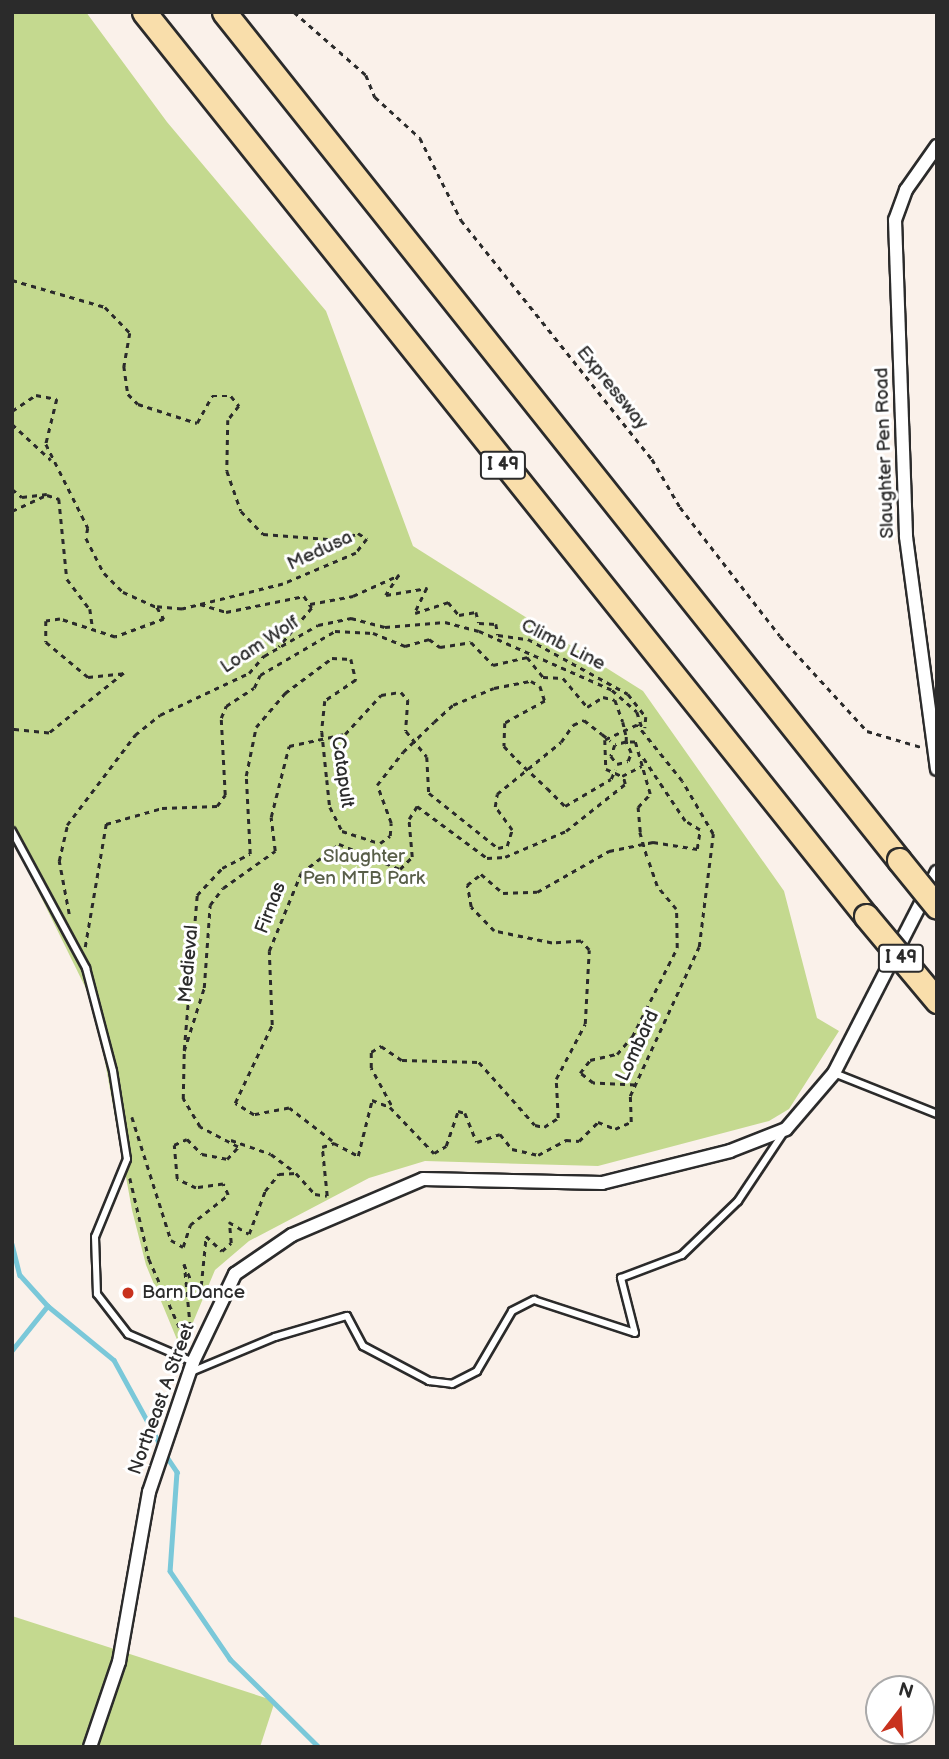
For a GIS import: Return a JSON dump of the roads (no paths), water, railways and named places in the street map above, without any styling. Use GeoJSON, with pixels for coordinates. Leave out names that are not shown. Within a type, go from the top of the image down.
{"type":"FeatureCollection","features":[{"type":"Feature","properties":{"kind":"highway","name":"I 49"},"geometry":{"type":"LineString","coordinates":[[144,12],[866,916],[937,1001]]}},
{"type":"Feature","properties":{"kind":"highway"},"geometry":{"type":"LineString","coordinates":[[224,12],[937,907]]}},
{"type":"Feature","properties":{"kind":"street","name":"Slaughter Pen Road"},"geometry":{"type":"LineString","coordinates":[[937,146],[906,190],[895,220],[906,537],[932,689],[937,769]]}},
{"type":"Feature","properties":{"kind":"street","name":"Northeast A Street"},"geometry":{"type":"LineString","coordinates":[[90,1747],[119,1662],[149,1492],[192,1364],[235,1274],[292,1235],[374,1195],[423,1179],[470,1176],[602,1183],[730,1151],[786,1129],[834,1073],[937,872]]}},
{"type":"Feature","properties":{"kind":"lane"},"geometry":{"type":"LineString","coordinates":[[12,831],[73,940],[99,1005],[127,1159],[97,1228],[96,1289],[128,1334],[192,1364],[347,1316],[363,1346],[429,1381],[452,1384],[477,1371],[512,1311],[534,1300],[635,1333],[621,1278],[682,1255],[738,1201],[786,1129]]}},
{"type":"Feature","properties":{"kind":"lane"},"geometry":{"type":"LineString","coordinates":[[834,1073],[937,1114]]}},
{"type":"Feature","properties":{"kind":"waterway"},"geometry":{"type":"LineString","coordinates":[[12,1244],[20,1275],[48,1306],[12,1351]]}},
{"type":"Feature","properties":{"kind":"waterway"},"geometry":{"type":"LineString","coordinates":[[48,1306],[114,1360],[161,1446]]}},
{"type":"Feature","properties":{"kind":"waterway"},"geometry":{"type":"LineString","coordinates":[[165,1454],[177,1472],[170,1571],[230,1659],[319,1747]]}},
{"type":"Feature","properties":{"kind":"place","name":"Barn Dance"},"geometry":{"type":"Point","coordinates":[128,1293]}},
{"type":"Feature","properties":{"kind":"park label","name":"Slaughter Pen MTB Park"},"geometry":{"type":"Point","coordinates":[364,868]}}]}
